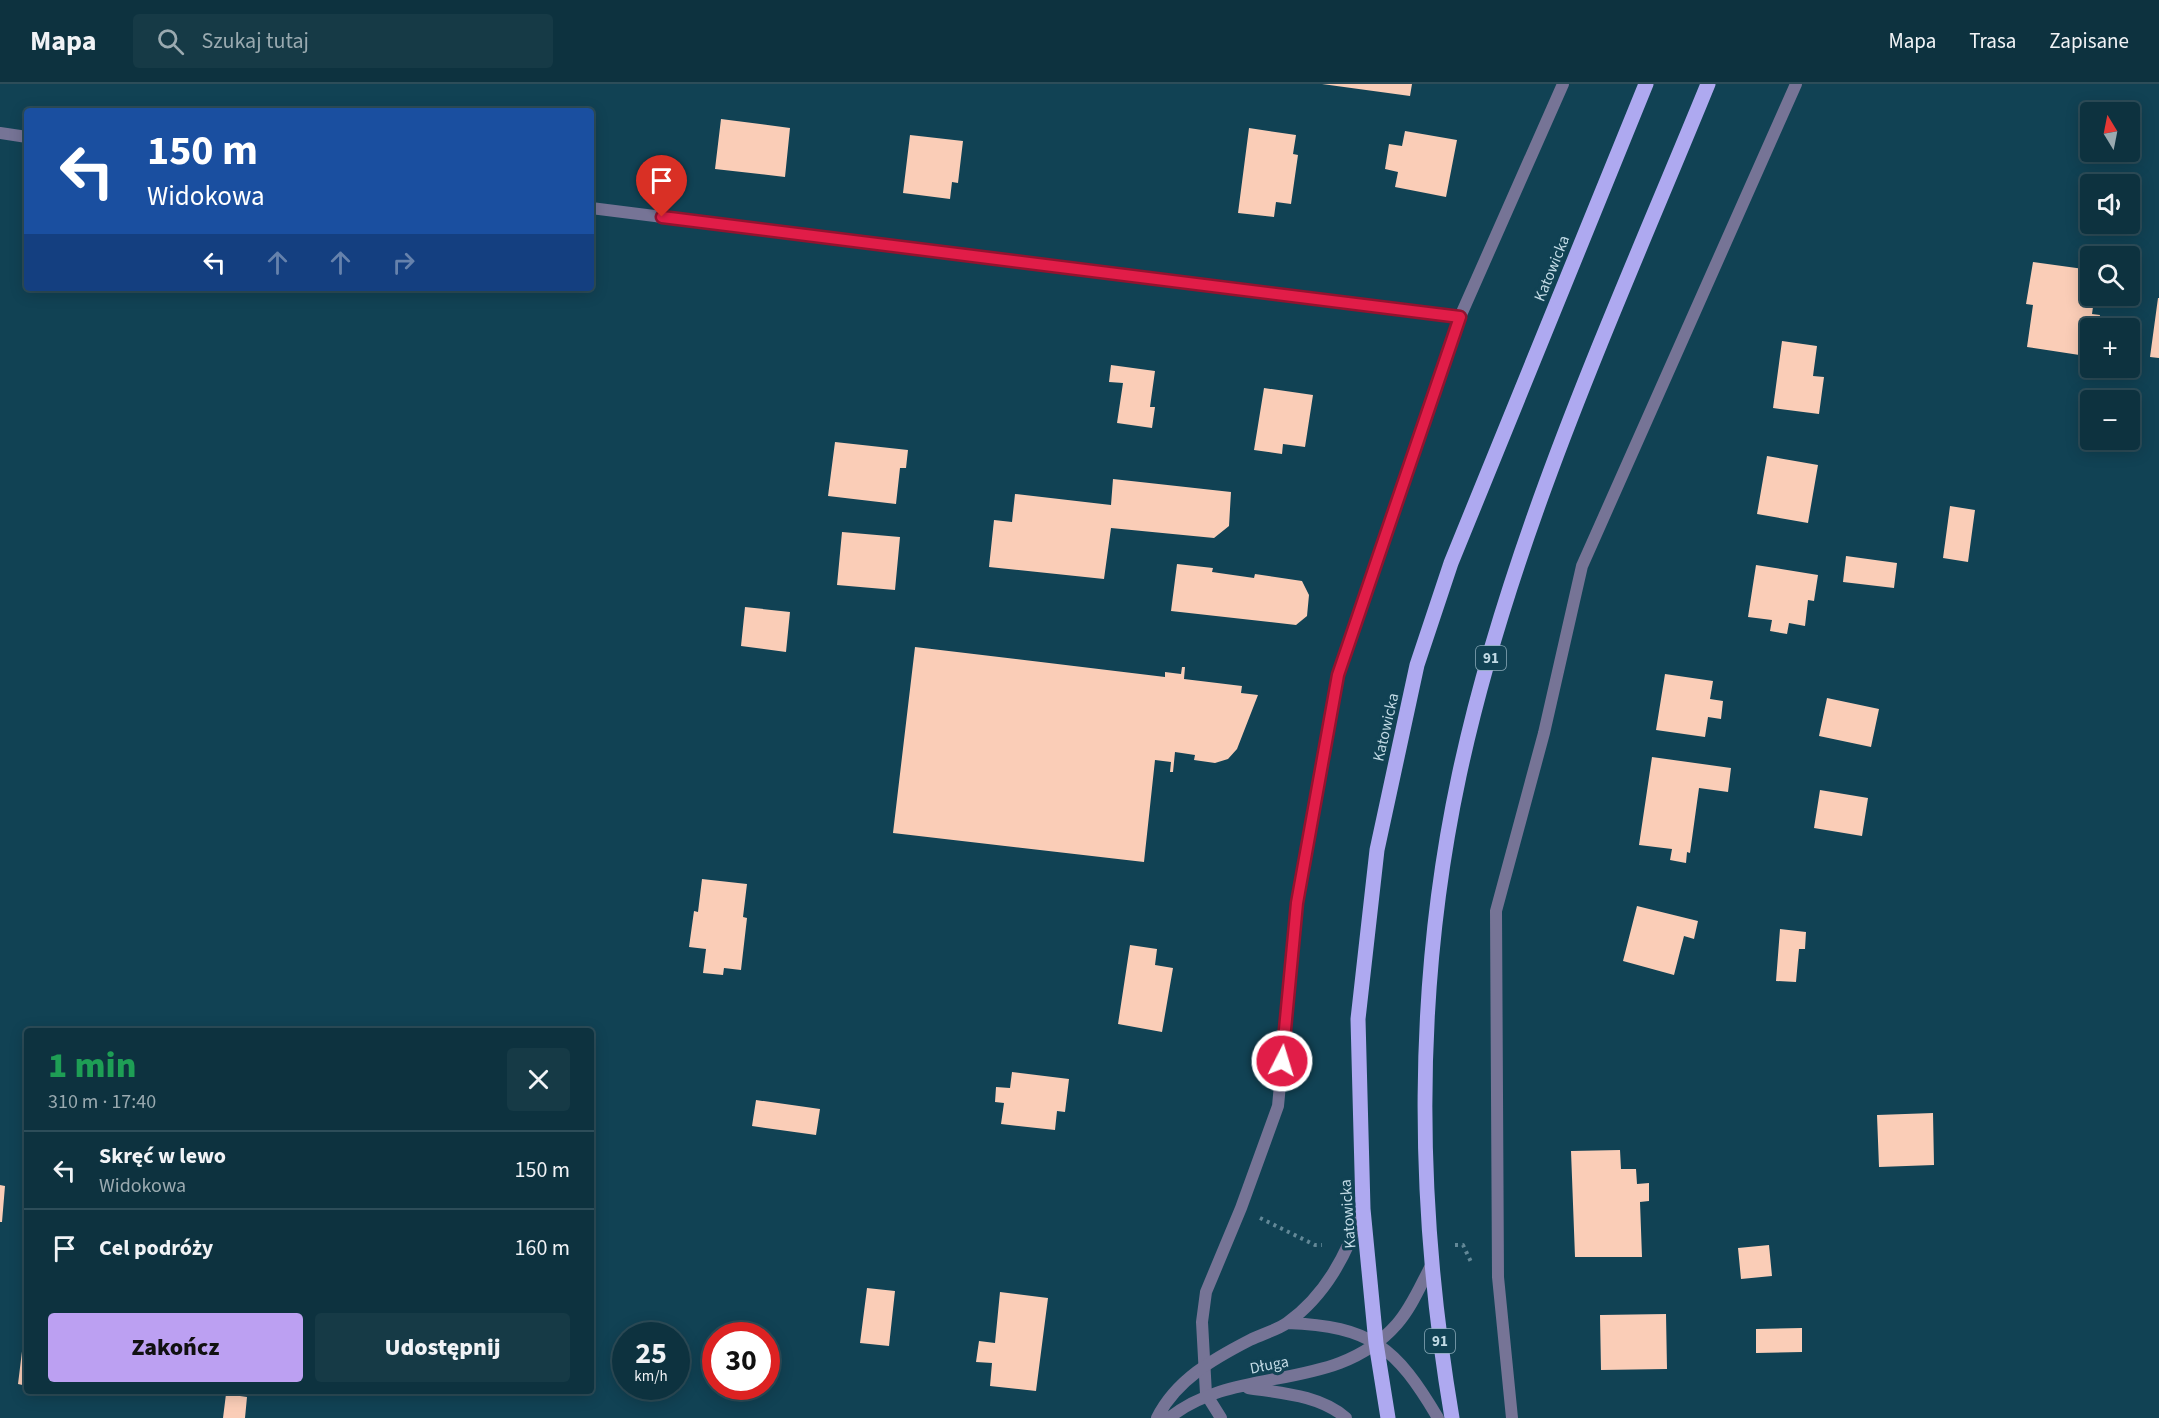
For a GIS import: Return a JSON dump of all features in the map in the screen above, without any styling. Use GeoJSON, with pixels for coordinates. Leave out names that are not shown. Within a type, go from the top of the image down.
{"type":"FeatureCollection","features":[{"type":"Feature","properties":{"kind":"main road","name":"Katowicka"},"geometry":{"type":"LineString","coordinates":[[1388,1418],[1376,1343],[1363,1209],[1358,1019],[1377,850],[1417,666],[1451,563],[1646,84]]}},
{"type":"Feature","properties":{"kind":"main road","name":"91"},"geometry":{"type":"LineString","coordinates":[[1452,1418],[1440,1342],[1432,1264],[1425,1137],[1426,997],[1459,775],[1516,570],[1559,451],[1708,84]]}},
{"type":"Feature","properties":{"kind":"street"},"geometry":{"type":"LineString","coordinates":[[1221,1418],[1206,1394],[1202,1323],[1206,1292],[1241,1209],[1278,1106],[1297,903],[1338,675],[1460,317],[1563,84]]}},
{"type":"Feature","properties":{"kind":"street"},"geometry":{"type":"LineString","coordinates":[[1512,1418],[1498,1277],[1496,911],[1544,733],[1582,566],[1796,84]]}},
{"type":"Feature","properties":{"kind":"street"},"geometry":{"type":"LineString","coordinates":[[0,134],[24,137]]}},
{"type":"Feature","properties":{"kind":"street"},"geometry":{"type":"LineString","coordinates":[[594,208],[1460,317]]}},
{"type":"Feature","properties":{"kind":"street","name":"Długa"},"geometry":{"type":"LineString","coordinates":[[1157,1418],[1164,1403],[1182,1383],[1204,1366],[1250,1340],[1287,1323],[1326,1285],[1350,1245],[1363,1209]]}},
{"type":"Feature","properties":{"kind":"street","name":"Długa"},"geometry":{"type":"LineString","coordinates":[[1169,1418],[1187,1404],[1206,1394],[1335,1366],[1376,1343],[1398,1323],[1432,1264]]}},
{"type":"Feature","properties":{"kind":"street","name":"Długa"},"geometry":{"type":"LineString","coordinates":[[1287,1323],[1339,1327],[1376,1343],[1407,1369],[1438,1418]]}},
{"type":"Feature","properties":{"kind":"street"},"geometry":{"type":"LineString","coordinates":[[1241,1386],[1311,1399],[1328,1406],[1346,1418]]}},
{"type":"Feature","properties":{"kind":"building"},"geometry":{"type":"Polygon","coordinates":[[[1322,84],[1412,84],[1410,96],[1322,84]]]}},
{"type":"Feature","properties":{"kind":"building"},"geometry":{"type":"Polygon","coordinates":[[[721,119],[790,128],[785,177],[715,169],[721,119]]]}},
{"type":"Feature","properties":{"kind":"building"},"geometry":{"type":"Polygon","coordinates":[[[1249,128],[1296,135],[1293,154],[1298,155],[1291,204],[1276,202],[1274,217],[1238,213],[1249,128]]]}},
{"type":"Feature","properties":{"kind":"building"},"geometry":{"type":"Polygon","coordinates":[[[1405,131],[1457,140],[1446,197],[1395,187],[1398,172],[1385,169],[1389,144],[1402,146],[1405,131]]]}},
{"type":"Feature","properties":{"kind":"building"},"geometry":{"type":"Polygon","coordinates":[[[910,135],[963,141],[958,183],[952,182],[950,199],[903,193],[910,135]]]}},
{"type":"Feature","properties":{"kind":"building"},"geometry":{"type":"Polygon","coordinates":[[[2033,262],[2080,268],[2080,306],[2093,307],[2092,314],[2100,315],[2099,318],[2080,318],[2080,355],[2027,347],[2033,305],[2026,304],[2033,262]]]}},
{"type":"Feature","properties":{"kind":"building"},"geometry":{"type":"Polygon","coordinates":[[[2159,298],[2159,358],[2150,357],[2159,298]]]}},
{"type":"Feature","properties":{"kind":"building"},"geometry":{"type":"Polygon","coordinates":[[[1782,341],[1817,346],[1813,376],[1824,377],[1819,414],[1773,408],[1782,341]]]}},
{"type":"Feature","properties":{"kind":"building"},"geometry":{"type":"Polygon","coordinates":[[[1111,365],[1155,371],[1150,407],[1155,407],[1152,428],[1117,423],[1123,383],[1109,382],[1111,365]]]}},
{"type":"Feature","properties":{"kind":"building"},"geometry":{"type":"Polygon","coordinates":[[[1264,388],[1313,395],[1305,447],[1283,444],[1282,454],[1254,450],[1264,388]]]}},
{"type":"Feature","properties":{"kind":"building"},"geometry":{"type":"Polygon","coordinates":[[[835,442],[908,450],[906,468],[900,468],[896,504],[828,496],[835,442]]]}},
{"type":"Feature","properties":{"kind":"building"},"geometry":{"type":"Polygon","coordinates":[[[1767,456],[1818,465],[1808,523],[1757,514],[1767,456]]]}},
{"type":"Feature","properties":{"kind":"building"},"geometry":{"type":"Polygon","coordinates":[[[1113,479],[1231,492],[1229,526],[1214,538],[1111,528],[1104,579],[989,567],[994,520],[1012,522],[1015,494],[1111,505],[1113,479]]]}},
{"type":"Feature","properties":{"kind":"building"},"geometry":{"type":"Polygon","coordinates":[[[1950,506],[1975,510],[1968,562],[1943,558],[1950,506]]]}},
{"type":"Feature","properties":{"kind":"building"},"geometry":{"type":"Polygon","coordinates":[[[842,532],[900,537],[895,590],[837,585],[842,532]]]}},
{"type":"Feature","properties":{"kind":"building"},"geometry":{"type":"Polygon","coordinates":[[[1846,556],[1897,563],[1894,588],[1843,582],[1846,556]]]}},
{"type":"Feature","properties":{"kind":"building"},"geometry":{"type":"Polygon","coordinates":[[[1177,564],[1213,568],[1212,572],[1254,578],[1255,574],[1302,581],[1309,595],[1307,616],[1296,625],[1171,611],[1177,564]]]}},
{"type":"Feature","properties":{"kind":"building"},"geometry":{"type":"Polygon","coordinates":[[[1756,565],[1818,575],[1814,601],[1808,600],[1805,626],[1789,623],[1787,634],[1770,631],[1772,620],[1748,617],[1756,565]]]}},
{"type":"Feature","properties":{"kind":"building"},"geometry":{"type":"Polygon","coordinates":[[[745,607],[790,612],[786,652],[741,646],[745,607]]]}},
{"type":"Feature","properties":{"kind":"building"},"geometry":{"type":"Polygon","coordinates":[[[915,647],[1165,677],[1165,672],[1181,674],[1182,667],[1185,667],[1184,679],[1242,686],[1241,693],[1258,695],[1237,749],[1228,759],[1215,763],[1194,760],[1195,755],[1175,752],[1173,772],[1170,772],[1171,762],[1155,760],[1144,862],[893,833],[915,647]]]}},
{"type":"Feature","properties":{"kind":"building"},"geometry":{"type":"Polygon","coordinates":[[[1665,674],[1713,681],[1710,699],[1723,701],[1721,719],[1708,717],[1705,737],[1656,730],[1665,674]]]}},
{"type":"Feature","properties":{"kind":"building"},"geometry":{"type":"Polygon","coordinates":[[[1827,698],[1879,709],[1871,747],[1819,736],[1827,698]]]}},
{"type":"Feature","properties":{"kind":"building"},"geometry":{"type":"Polygon","coordinates":[[[1652,757],[1731,768],[1728,792],[1699,788],[1690,853],[1687,852],[1686,863],[1670,860],[1672,849],[1639,845],[1652,757]]]}},
{"type":"Feature","properties":{"kind":"building"},"geometry":{"type":"Polygon","coordinates":[[[1820,790],[1868,798],[1862,836],[1814,828],[1820,790]]]}},
{"type":"Feature","properties":{"kind":"building"},"geometry":{"type":"Polygon","coordinates":[[[702,879],[747,884],[743,917],[747,918],[741,970],[724,968],[723,975],[703,973],[706,949],[689,947],[694,911],[698,912],[702,879]]]}},
{"type":"Feature","properties":{"kind":"building"},"geometry":{"type":"Polygon","coordinates":[[[1637,906],[1698,921],[1694,939],[1684,936],[1674,975],[1623,961],[1637,906]]]}},
{"type":"Feature","properties":{"kind":"building"},"geometry":{"type":"Polygon","coordinates":[[[1780,929],[1806,932],[1805,949],[1799,949],[1796,982],[1776,981],[1780,929]]]}},
{"type":"Feature","properties":{"kind":"building"},"geometry":{"type":"Polygon","coordinates":[[[1130,945],[1157,949],[1155,965],[1173,968],[1162,1032],[1118,1024],[1130,945]]]}},
{"type":"Feature","properties":{"kind":"building"},"geometry":{"type":"Polygon","coordinates":[[[1012,1072],[1069,1079],[1065,1112],[1057,1111],[1055,1130],[1001,1124],[1004,1103],[995,1102],[996,1087],[1010,1088],[1012,1072]]]}},
{"type":"Feature","properties":{"kind":"building"},"geometry":{"type":"Polygon","coordinates":[[[756,1100],[820,1109],[816,1135],[752,1126],[756,1100]]]}},
{"type":"Feature","properties":{"kind":"building"},"geometry":{"type":"Polygon","coordinates":[[[1933,1113],[1934,1165],[1879,1167],[1877,1115],[1933,1113]]]}},
{"type":"Feature","properties":{"kind":"building"},"geometry":{"type":"Polygon","coordinates":[[[1620,1150],[1621,1169],[1636,1169],[1637,1184],[1649,1183],[1649,1201],[1640,1202],[1642,1257],[1575,1257],[1571,1151],[1620,1150]]]}},
{"type":"Feature","properties":{"kind":"building"},"geometry":{"type":"Polygon","coordinates":[[[0,1185],[5,1186],[2,1222],[0,1222],[0,1185]]]}},
{"type":"Feature","properties":{"kind":"building"},"geometry":{"type":"Polygon","coordinates":[[[1769,1245],[1772,1276],[1741,1279],[1738,1248],[1769,1245]]]}},
{"type":"Feature","properties":{"kind":"building"},"geometry":{"type":"Polygon","coordinates":[[[867,1288],[895,1291],[889,1346],[860,1343],[867,1288]]]}},
{"type":"Feature","properties":{"kind":"building"},"geometry":{"type":"Polygon","coordinates":[[[1000,1292],[1048,1298],[1036,1391],[990,1386],[992,1363],[976,1362],[979,1341],[995,1343],[1000,1292]]]}},
{"type":"Feature","properties":{"kind":"building"},"geometry":{"type":"Polygon","coordinates":[[[1666,1314],[1667,1369],[1601,1370],[1600,1315],[1666,1314]]]}},
{"type":"Feature","properties":{"kind":"building"},"geometry":{"type":"Polygon","coordinates":[[[1802,1328],[1802,1352],[1756,1353],[1756,1329],[1802,1328]]]}},
{"type":"Feature","properties":{"kind":"building"},"geometry":{"type":"Polygon","coordinates":[[[24,1335],[24,1385],[18,1384],[24,1335]]]}},
{"type":"Feature","properties":{"kind":"building"},"geometry":{"type":"Polygon","coordinates":[[[226,1394],[247,1397],[245,1418],[223,1418],[226,1394]]]}},
{"type":"Feature","properties":{"kind":"route"},"geometry":{"type":"LineString","coordinates":[[662,217],[1460,317],[1338,675],[1297,903],[1282,1061]]}}]}
